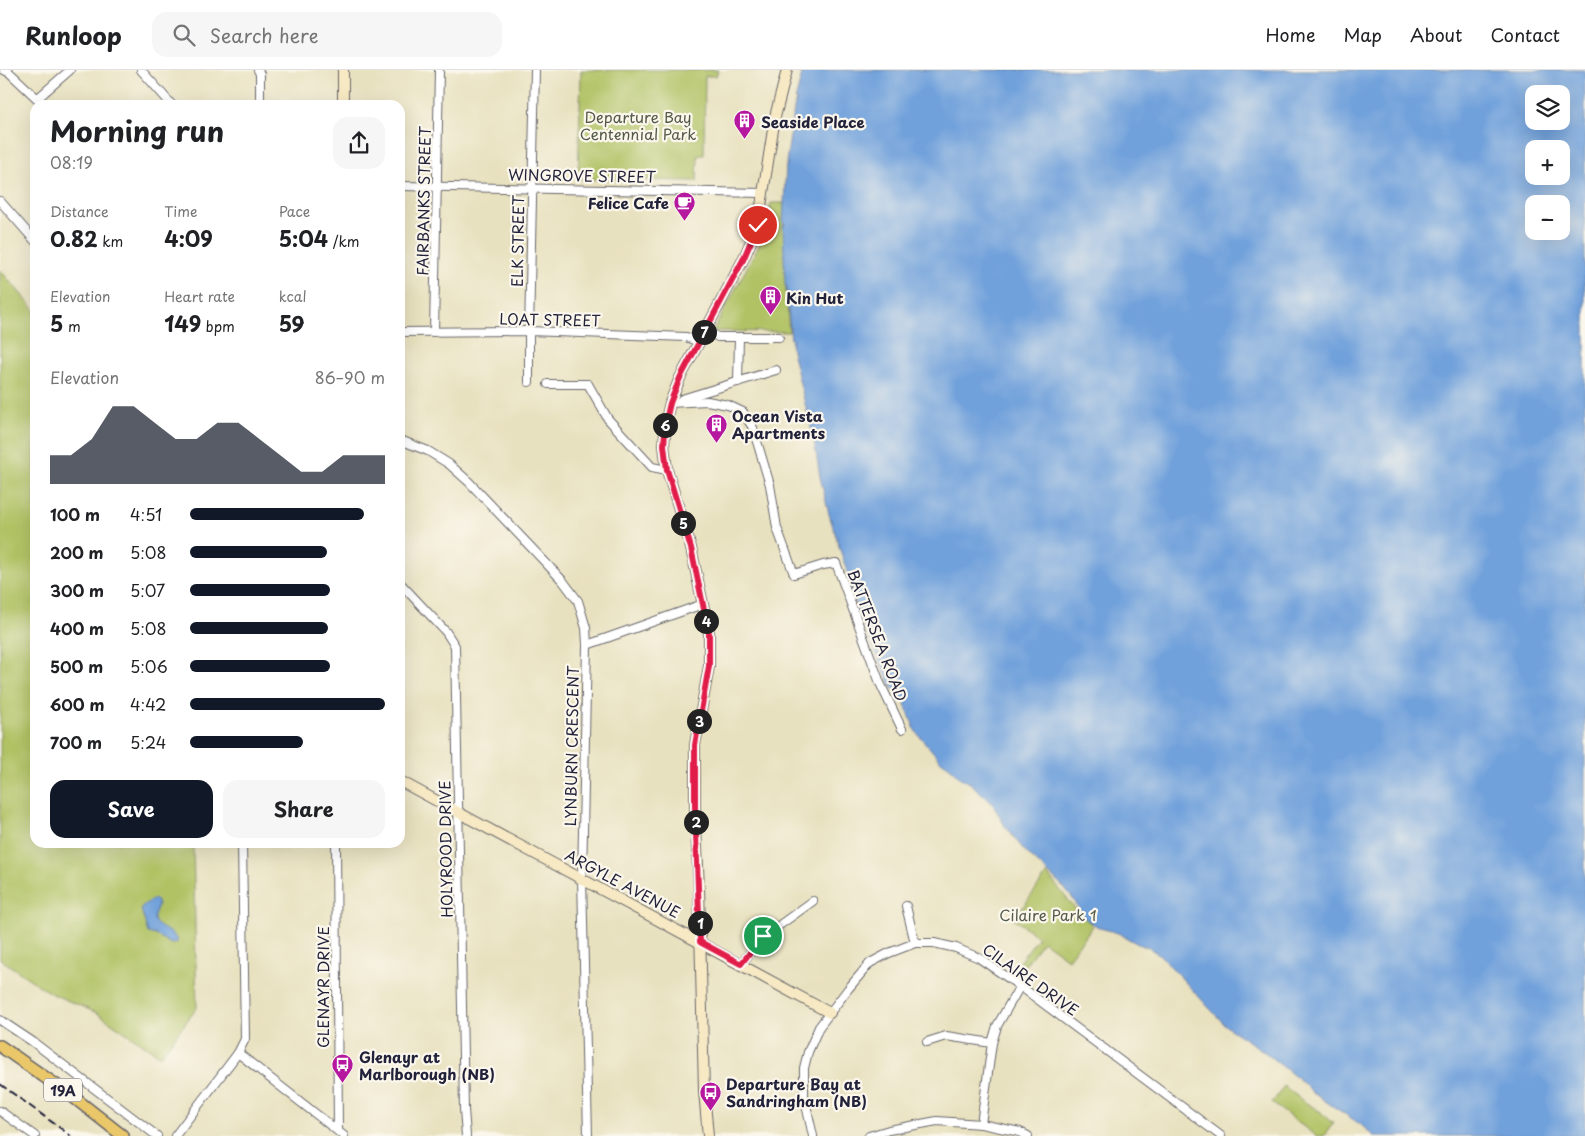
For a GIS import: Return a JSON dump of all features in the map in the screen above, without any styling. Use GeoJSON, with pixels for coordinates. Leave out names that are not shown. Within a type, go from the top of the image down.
{"type":"FeatureCollection","features":[{"type":"Feature","properties":{"kind":"main road"},"geometry":{"type":"LineString","coordinates":[[343,70],[343,100]]}},
{"type":"Feature","properties":{"kind":"main road"},"geometry":{"type":"LineString","coordinates":[[708,1136],[704,1091],[695,807],[695,745],[709,666],[709,633],[691,548],[667,470],[664,445],[666,420],[670,403],[680,378],[754,236],[762,209],[774,117],[786,70]]}},
{"type":"Feature","properties":{"kind":"main road","name":"ARGYLE AVENUE"},"geometry":{"type":"LineString","coordinates":[[405,784],[830,1013]]}},
{"type":"Feature","properties":{"kind":"main road","name":"19A"},"geometry":{"type":"LineString","coordinates":[[0,1046],[72,1096],[123,1136]]}},
{"type":"Feature","properties":{"kind":"street"},"geometry":{"type":"LineString","coordinates":[[4,70],[38,98],[70,70]]}},
{"type":"Feature","properties":{"kind":"street"},"geometry":{"type":"LineString","coordinates":[[141,70],[168,100]]}},
{"type":"Feature","properties":{"kind":"street"},"geometry":{"type":"LineString","coordinates":[[258,70],[260,74],[260,100]]}},
{"type":"Feature","properties":{"kind":"street","name":"FAIRBANKS STREET"},"geometry":{"type":"LineString","coordinates":[[434,332],[439,70]]}},
{"type":"Feature","properties":{"kind":"street","name":"ELK STREET"},"geometry":{"type":"LineString","coordinates":[[529,382],[535,70]]}},
{"type":"Feature","properties":{"kind":"street","name":"WINGROVE STREET"},"geometry":{"type":"LineString","coordinates":[[405,186],[764,193]]}},
{"type":"Feature","properties":{"kind":"street"},"geometry":{"type":"LineString","coordinates":[[0,201],[30,235]]}},
{"type":"Feature","properties":{"kind":"street","name":"LOAT STREET"},"geometry":{"type":"LineString","coordinates":[[405,332],[529,331],[686,337],[699,342]]}},
{"type":"Feature","properties":{"kind":"street"},"geometry":{"type":"LineString","coordinates":[[704,331],[718,337],[779,337]]}},
{"type":"Feature","properties":{"kind":"street"},"geometry":{"type":"LineString","coordinates":[[738,382],[739,337]]}},
{"type":"Feature","properties":{"kind":"street"},"geometry":{"type":"LineString","coordinates":[[670,403],[776,370]]}},
{"type":"Feature","properties":{"kind":"street"},"geometry":{"type":"LineString","coordinates":[[548,384],[588,384],[608,419],[646,461],[652,467],[667,470]]}},
{"type":"Feature","properties":{"kind":"street","name":"BATTERSEA ROAD"},"geometry":{"type":"LineString","coordinates":[[670,403],[707,401],[728,405],[743,412],[753,428],[770,485],[776,528],[794,574],[836,563],[880,683],[902,728]]}},
{"type":"Feature","properties":{"kind":"street","name":"LYNBURN CRESCENT"},"geometry":{"type":"LineString","coordinates":[[405,442],[428,451],[449,464],[469,482],[563,581],[578,601],[586,628],[582,878],[588,1136]]}},
{"type":"Feature","properties":{"kind":"street","name":"HOLYROOD DRIVE"},"geometry":{"type":"LineString","coordinates":[[405,588],[446,632],[455,646],[466,1136]]}},
{"type":"Feature","properties":{"kind":"street"},"geometry":{"type":"LineString","coordinates":[[587,645],[703,604]]}},
{"type":"Feature","properties":{"kind":"street"},"geometry":{"type":"LineString","coordinates":[[175,1136],[238,1053],[246,1039],[242,848]]}},
{"type":"Feature","properties":{"kind":"street","name":"GLENAYR DRIVE"},"geometry":{"type":"LineString","coordinates":[[336,848],[341,1134]]}},
{"type":"Feature","properties":{"kind":"street"},"geometry":{"type":"LineString","coordinates":[[741,964],[763,936],[813,901]]}},
{"type":"Feature","properties":{"kind":"street"},"geometry":{"type":"LineString","coordinates":[[906,906],[915,944]]}},
{"type":"Feature","properties":{"kind":"street","name":"CILAIRE DRIVE"},"geometry":{"type":"LineString","coordinates":[[813,1136],[804,1096],[804,1068],[808,1052],[819,1027],[870,963],[888,953],[915,944],[934,943],[956,948],[979,958],[1020,986],[1221,1136]]}},
{"type":"Feature","properties":{"kind":"street"},"geometry":{"type":"LineString","coordinates":[[981,1124],[992,1043],[997,1026],[1020,986]]}},
{"type":"Feature","properties":{"kind":"street"},"geometry":{"type":"LineString","coordinates":[[0,1020],[33,1042],[157,1136]]}},
{"type":"Feature","properties":{"kind":"street"},"geometry":{"type":"LineString","coordinates":[[927,1042],[946,1036],[992,1043]]}},
{"type":"Feature","properties":{"kind":"street"},"geometry":{"type":"LineString","coordinates":[[238,1053],[341,1134]]}},
{"type":"Feature","properties":{"kind":"street"},"geometry":{"type":"LineString","coordinates":[[0,1111],[35,1136]]}},
{"type":"Feature","properties":{"kind":"street"},"geometry":{"type":"LineString","coordinates":[[870,1136],[889,1130],[937,1121],[981,1124],[1020,1132],[1028,1136]]}},
{"type":"Feature","properties":{"kind":"green space","name":"Departure Bay Centennial Park"},"geometry":{"type":"Polygon","coordinates":[[[581,70],[718,70],[716,76],[705,76],[704,155],[698,155],[697,181],[578,179],[581,70]]]}},
{"type":"Feature","properties":{"kind":"green space"},"geometry":{"type":"Polygon","coordinates":[[[771,203],[784,203],[785,268],[789,332],[713,331],[759,245],[767,225],[771,203]]]}},
{"type":"Feature","properties":{"kind":"green space"},"geometry":{"type":"Polygon","coordinates":[[[0,270],[30,304],[30,848],[193,848],[197,1008],[160,1056],[97,1013],[50,993],[0,959],[0,270]]]}},
{"type":"Feature","properties":{"kind":"green space","name":"Cilaire Park 1"},"geometry":{"type":"Polygon","coordinates":[[[1047,874],[1073,906],[1093,926],[1068,959],[1043,941],[1019,973],[1014,969],[1038,937],[1014,919],[1047,874]]]}},
{"type":"Feature","properties":{"kind":"green space"},"geometry":{"type":"Polygon","coordinates":[[[1284,1086],[1321,1112],[1330,1121],[1334,1122],[1324,1136],[1316,1136],[1272,1103],[1284,1086]]]}},
{"type":"Feature","properties":{"kind":"water"},"geometry":{"type":"Polygon","coordinates":[[[803,70],[1585,70],[1585,1136],[1374,1136],[1360,1124],[1313,1093],[1262,1050],[1227,1027],[1160,955],[1118,933],[1100,928],[1084,918],[1065,889],[1024,850],[1005,826],[988,799],[941,761],[916,732],[904,702],[892,687],[859,616],[829,514],[814,440],[792,351],[791,342],[793,340],[791,340],[786,288],[788,287],[785,286],[783,226],[785,224],[783,224],[786,164],[788,164],[786,163],[795,103],[797,102],[795,101],[803,70]]]}},
{"type":"Feature","properties":{"kind":"water"},"geometry":{"type":"Polygon","coordinates":[[[154,899],[158,905],[154,921],[175,936],[177,940],[175,943],[171,944],[156,935],[148,933],[141,909],[145,904],[154,899]]]}},
{"type":"Feature","properties":{"kind":"railway"},"geometry":{"type":"LineString","coordinates":[[0,1084],[71,1136]]}},
{"type":"Feature","properties":{"kind":"place","name":"Seaside Place"},"geometry":{"type":"Point","coordinates":[745,140]}},
{"type":"Feature","properties":{"kind":"place","name":"Felice Cafe"},"geometry":{"type":"Point","coordinates":[685,221]}},
{"type":"Feature","properties":{"kind":"place","name":"Kin Hut"},"geometry":{"type":"Point","coordinates":[770,316]}},
{"type":"Feature","properties":{"kind":"place","name":"Ocean Vista Apartments"},"geometry":{"type":"Point","coordinates":[716,443]}},
{"type":"Feature","properties":{"kind":"place","name":"Glenayr at Marlborough (NB)"},"geometry":{"type":"Point","coordinates":[343,1084]}},
{"type":"Feature","properties":{"kind":"place","name":"Departure Bay at Sandringham (NB)"},"geometry":{"type":"Point","coordinates":[710,1111]}},
{"type":"Feature","properties":{"kind":"route"},"geometry":{"type":"LineString","coordinates":[[758,225],[743,260],[680,378],[670,403],[666,420],[664,445],[667,470],[691,548],[709,633],[709,666],[695,745],[695,807],[700,942],[741,964],[763,936]]}}]}
